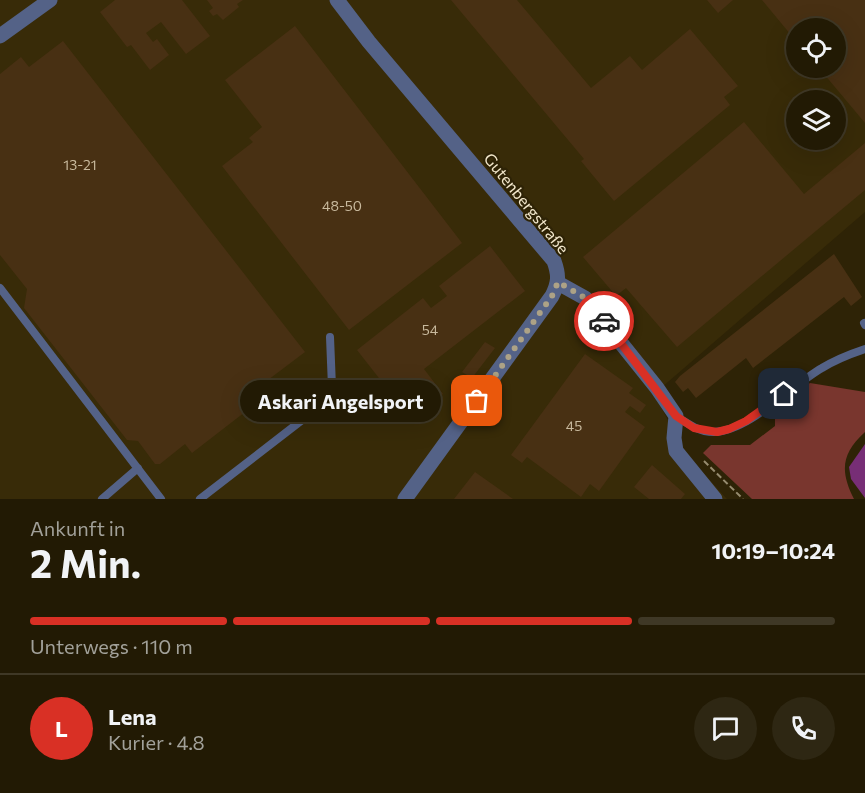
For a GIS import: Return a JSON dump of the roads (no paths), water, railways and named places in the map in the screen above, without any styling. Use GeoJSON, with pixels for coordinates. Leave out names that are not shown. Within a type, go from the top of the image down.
{"type":"FeatureCollection","features":[{"type":"Feature","properties":{"kind":"street"},"geometry":{"type":"LineString","coordinates":[[0,36],[50,0]]}},
{"type":"Feature","properties":{"kind":"street","name":"Gutenbergstraße"},"geometry":{"type":"LineString","coordinates":[[337,0],[369,42],[554,261],[559,273],[558,282]]}},
{"type":"Feature","properties":{"kind":"street"},"geometry":{"type":"LineString","coordinates":[[405,499],[538,316],[558,282],[585,298],[676,416],[674,438],[676,452],[715,499]]}},
{"type":"Feature","properties":{"kind":"lane"},"geometry":{"type":"LineString","coordinates":[[0,288],[161,499]]}},
{"type":"Feature","properties":{"kind":"lane"},"geometry":{"type":"LineString","coordinates":[[200,499],[328,400],[332,387],[330,337]]}},
{"type":"Feature","properties":{"kind":"lane"},"geometry":{"type":"LineString","coordinates":[[676,416],[694,428],[707,432],[729,429],[746,421],[822,367],[865,349]]}},
{"type":"Feature","properties":{"kind":"lane"},"geometry":{"type":"LineString","coordinates":[[102,499],[138,468]]}},
{"type":"Feature","properties":{"kind":"place","name":"Askari Angelsport"},"geometry":{"type":"Point","coordinates":[477,401]}}]}
